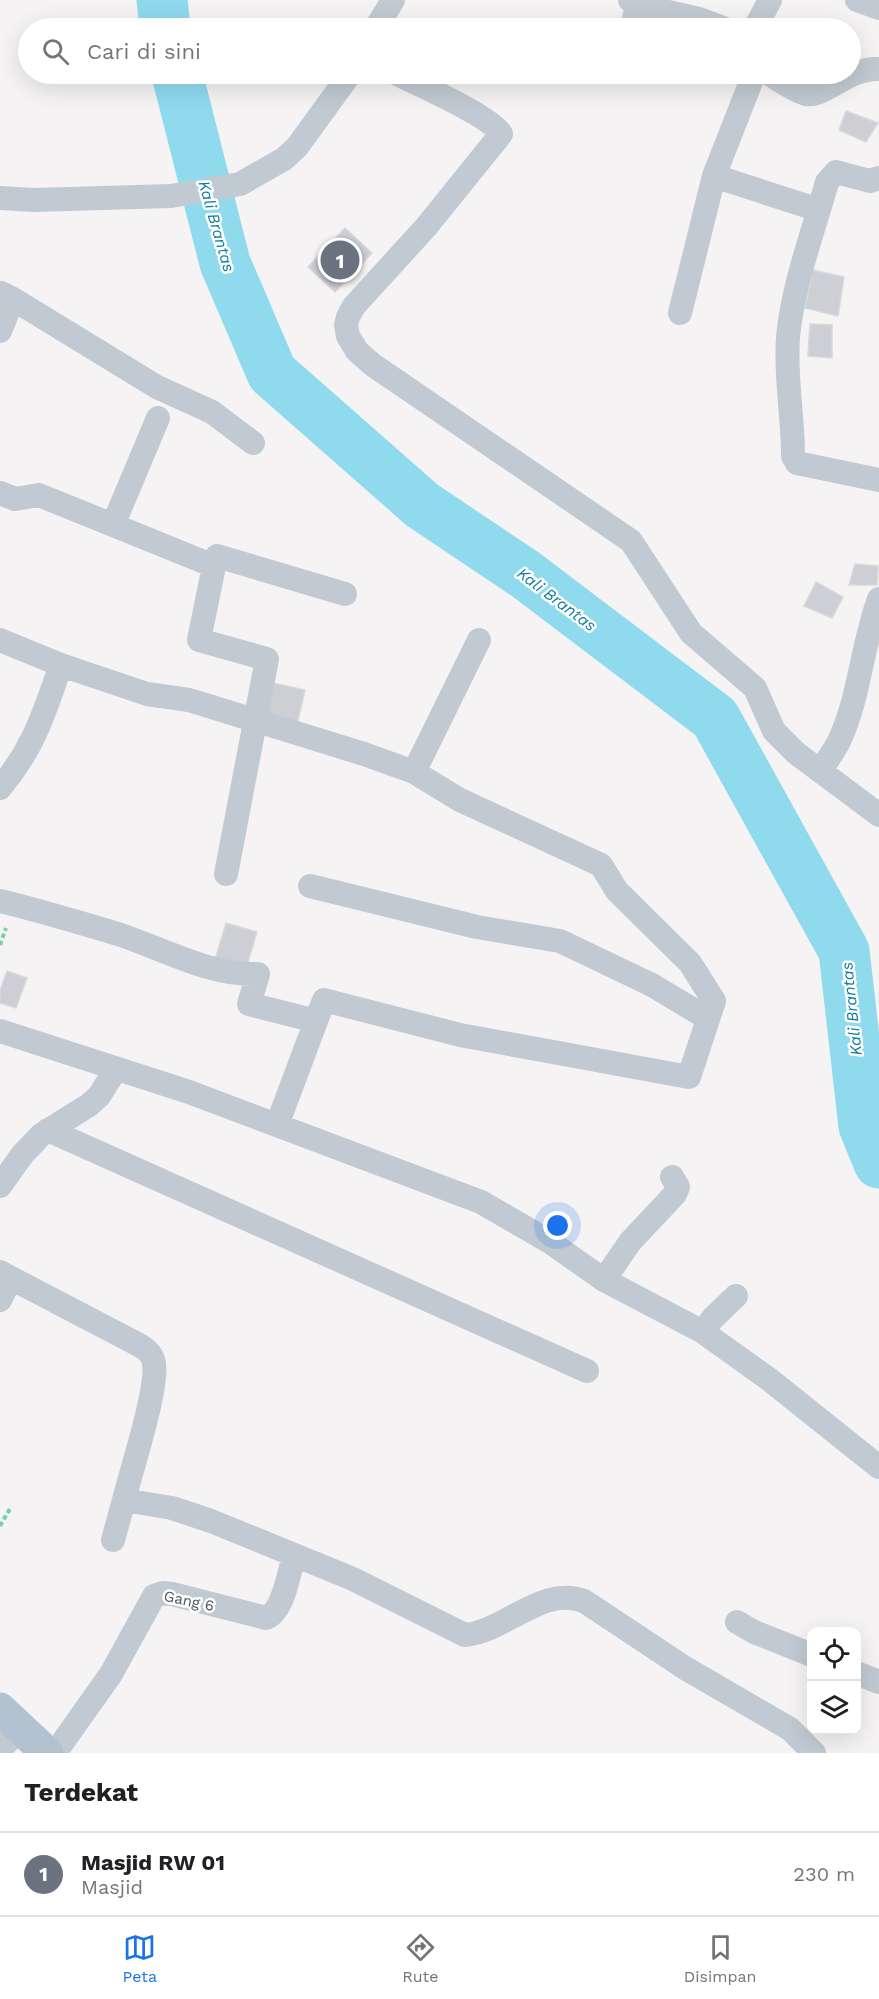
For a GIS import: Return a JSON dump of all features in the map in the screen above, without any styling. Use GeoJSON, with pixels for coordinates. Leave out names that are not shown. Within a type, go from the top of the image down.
{"type":"FeatureCollection","features":[{"type":"Feature","properties":{"kind":"main road"},"geometry":{"type":"LineString","coordinates":[[7,1729],[47,1753]]}},
{"type":"Feature","properties":{"kind":"street"},"geometry":{"type":"LineString","coordinates":[[382,18],[393,0]]}},
{"type":"Feature","properties":{"kind":"street"},"geometry":{"type":"LineString","coordinates":[[760,18],[770,0]]}},
{"type":"Feature","properties":{"kind":"street"},"geometry":{"type":"LineString","coordinates":[[857,0],[879,8]]}},
{"type":"Feature","properties":{"kind":"street"},"geometry":{"type":"LineString","coordinates":[[634,18],[636,2],[692,18]]}},
{"type":"Feature","properties":{"kind":"street"},"geometry":{"type":"LineString","coordinates":[[861,70],[879,69]]}},
{"type":"Feature","properties":{"kind":"street"},"geometry":{"type":"LineString","coordinates":[[0,198],[34,200],[171,196],[240,184],[284,159],[297,147],[343,84]]}},
{"type":"Feature","properties":{"kind":"street"},"geometry":{"type":"LineString","coordinates":[[417,84],[477,115],[498,128],[501,134],[426,227],[354,306],[346,325],[348,336],[357,351],[373,365],[631,541],[691,633],[755,688],[774,731],[796,753],[879,815]]}},
{"type":"Feature","properties":{"kind":"street"},"geometry":{"type":"LineString","coordinates":[[680,313],[714,176],[750,84]]}},
{"type":"Feature","properties":{"kind":"street"},"geometry":{"type":"LineString","coordinates":[[788,84],[808,94],[818,94],[836,84]]}},
{"type":"Feature","properties":{"kind":"street"},"geometry":{"type":"LineString","coordinates":[[879,178],[870,181],[836,172],[826,182],[793,298],[788,338],[787,392],[793,456],[797,463],[879,480]]}},
{"type":"Feature","properties":{"kind":"street"},"geometry":{"type":"LineString","coordinates":[[714,176],[819,210]]}},
{"type":"Feature","properties":{"kind":"street"},"geometry":{"type":"LineString","coordinates":[[0,331],[7,296],[157,387],[212,412],[253,443]]}},
{"type":"Feature","properties":{"kind":"street"},"geometry":{"type":"LineString","coordinates":[[113,525],[158,418]]}},
{"type":"Feature","properties":{"kind":"street"},"geometry":{"type":"LineString","coordinates":[[0,493],[15,499],[39,495],[214,566]]}},
{"type":"Feature","properties":{"kind":"street"},"geometry":{"type":"LineString","coordinates":[[226,874],[267,659],[199,640],[217,556],[345,594]]}},
{"type":"Feature","properties":{"kind":"street"},"geometry":{"type":"LineString","coordinates":[[820,771],[840,739],[856,694],[872,620],[879,599]]}},
{"type":"Feature","properties":{"kind":"street"},"geometry":{"type":"LineString","coordinates":[[0,640],[61,665],[147,694],[189,700],[364,753],[414,772],[460,801],[601,865],[617,891],[690,963],[714,1001],[689,1077],[460,1035],[324,1000],[277,1125]]}},
{"type":"Feature","properties":{"kind":"street"},"geometry":{"type":"LineString","coordinates":[[414,772],[479,640]]}},
{"type":"Feature","properties":{"kind":"street"},"geometry":{"type":"LineString","coordinates":[[0,789],[22,762],[37,733],[61,665]]}},
{"type":"Feature","properties":{"kind":"street"},"geometry":{"type":"LineString","coordinates":[[310,886],[477,927],[560,941],[652,985],[707,1018]]}},
{"type":"Feature","properties":{"kind":"street"},"geometry":{"type":"LineString","coordinates":[[0,901],[123,936],[162,952],[239,975],[258,974],[249,1004],[316,1021]]}},
{"type":"Feature","properties":{"kind":"street"},"geometry":{"type":"LineString","coordinates":[[0,1031],[189,1092],[481,1202],[550,1242],[604,1280],[703,1332],[770,1380],[879,1467]]}},
{"type":"Feature","properties":{"kind":"street"},"geometry":{"type":"LineString","coordinates":[[3,1174],[48,1130],[89,1105],[99,1096],[116,1069]]}},
{"type":"Feature","properties":{"kind":"street"},"geometry":{"type":"LineString","coordinates":[[48,1130],[587,1371]]}},
{"type":"Feature","properties":{"kind":"street"},"geometry":{"type":"LineString","coordinates":[[604,1280],[630,1242],[675,1194],[678,1187],[672,1177]]}},
{"type":"Feature","properties":{"kind":"street"},"geometry":{"type":"LineString","coordinates":[[0,1300],[5,1275],[141,1346],[152,1355],[155,1366],[152,1389],[113,1540]]}},
{"type":"Feature","properties":{"kind":"street"},"geometry":{"type":"LineString","coordinates":[[703,1332],[713,1318],[736,1296]]}},
{"type":"Feature","properties":{"kind":"street"},"geometry":{"type":"LineString","coordinates":[[124,1500],[172,1508],[294,1555],[353,1579],[465,1635],[548,1600],[564,1596],[584,1601],[685,1668],[790,1729],[814,1753]]}},
{"type":"Feature","properties":{"kind":"street","name":"Gang 6"},"geometry":{"type":"LineString","coordinates":[[54,1753],[111,1674],[154,1596],[163,1593],[172,1594],[266,1618],[274,1614],[279,1603],[294,1555]]}},
{"type":"Feature","properties":{"kind":"street"},"geometry":{"type":"LineString","coordinates":[[737,1622],[754,1632],[807,1653]]}},
{"type":"Feature","properties":{"kind":"street"},"geometry":{"type":"LineString","coordinates":[[861,1675],[879,1682]]}},
{"type":"Feature","properties":{"kind":"path"},"geometry":{"type":"LineString","coordinates":[[0,1526],[11,1508]]}},
{"type":"Feature","properties":{"kind":"building"},"geometry":{"type":"Polygon","coordinates":[[[846,111],[878,123],[866,142],[839,130],[846,111]]]}},
{"type":"Feature","properties":{"kind":"building"},"geometry":{"type":"Polygon","coordinates":[[[345,228],[372,253],[335,292],[308,267],[345,228]]]}},
{"type":"Feature","properties":{"kind":"building"},"geometry":{"type":"Polygon","coordinates":[[[813,270],[844,277],[838,316],[805,308],[813,270]]]}},
{"type":"Feature","properties":{"kind":"building"},"geometry":{"type":"Polygon","coordinates":[[[810,324],[832,325],[832,358],[808,356],[810,324]]]}},
{"type":"Feature","properties":{"kind":"building"},"geometry":{"type":"Polygon","coordinates":[[[855,564],[878,566],[877,585],[849,585],[855,564]]]}},
{"type":"Feature","properties":{"kind":"building"},"geometry":{"type":"Polygon","coordinates":[[[816,582],[843,597],[832,618],[804,606],[816,582]]]}},
{"type":"Feature","properties":{"kind":"building"},"geometry":{"type":"Polygon","coordinates":[[[264,681],[305,690],[297,725],[257,716],[264,681]]]}},
{"type":"Feature","properties":{"kind":"building"},"geometry":{"type":"Polygon","coordinates":[[[226,923],[257,932],[245,972],[214,963],[226,923]]]}},
{"type":"Feature","properties":{"kind":"building"},"geometry":{"type":"Polygon","coordinates":[[[7,971],[27,978],[16,1008],[0,1003],[0,991],[7,971]]]}},
{"type":"Feature","properties":{"kind":"waterway","name":"Kali Brantas"},"geometry":{"type":"LineString","coordinates":[[162,0],[164,18]]}},
{"type":"Feature","properties":{"kind":"waterway","name":"Kali Brantas"},"geometry":{"type":"LineString","coordinates":[[180,84],[225,263],[272,373],[422,505],[525,574],[715,718],[844,951],[864,1126],[879,1163]]}},
{"type":"Feature","properties":{"kind":"place","name":"Masjid RW 01"},"geometry":{"type":"Point","coordinates":[340,260]}}]}
